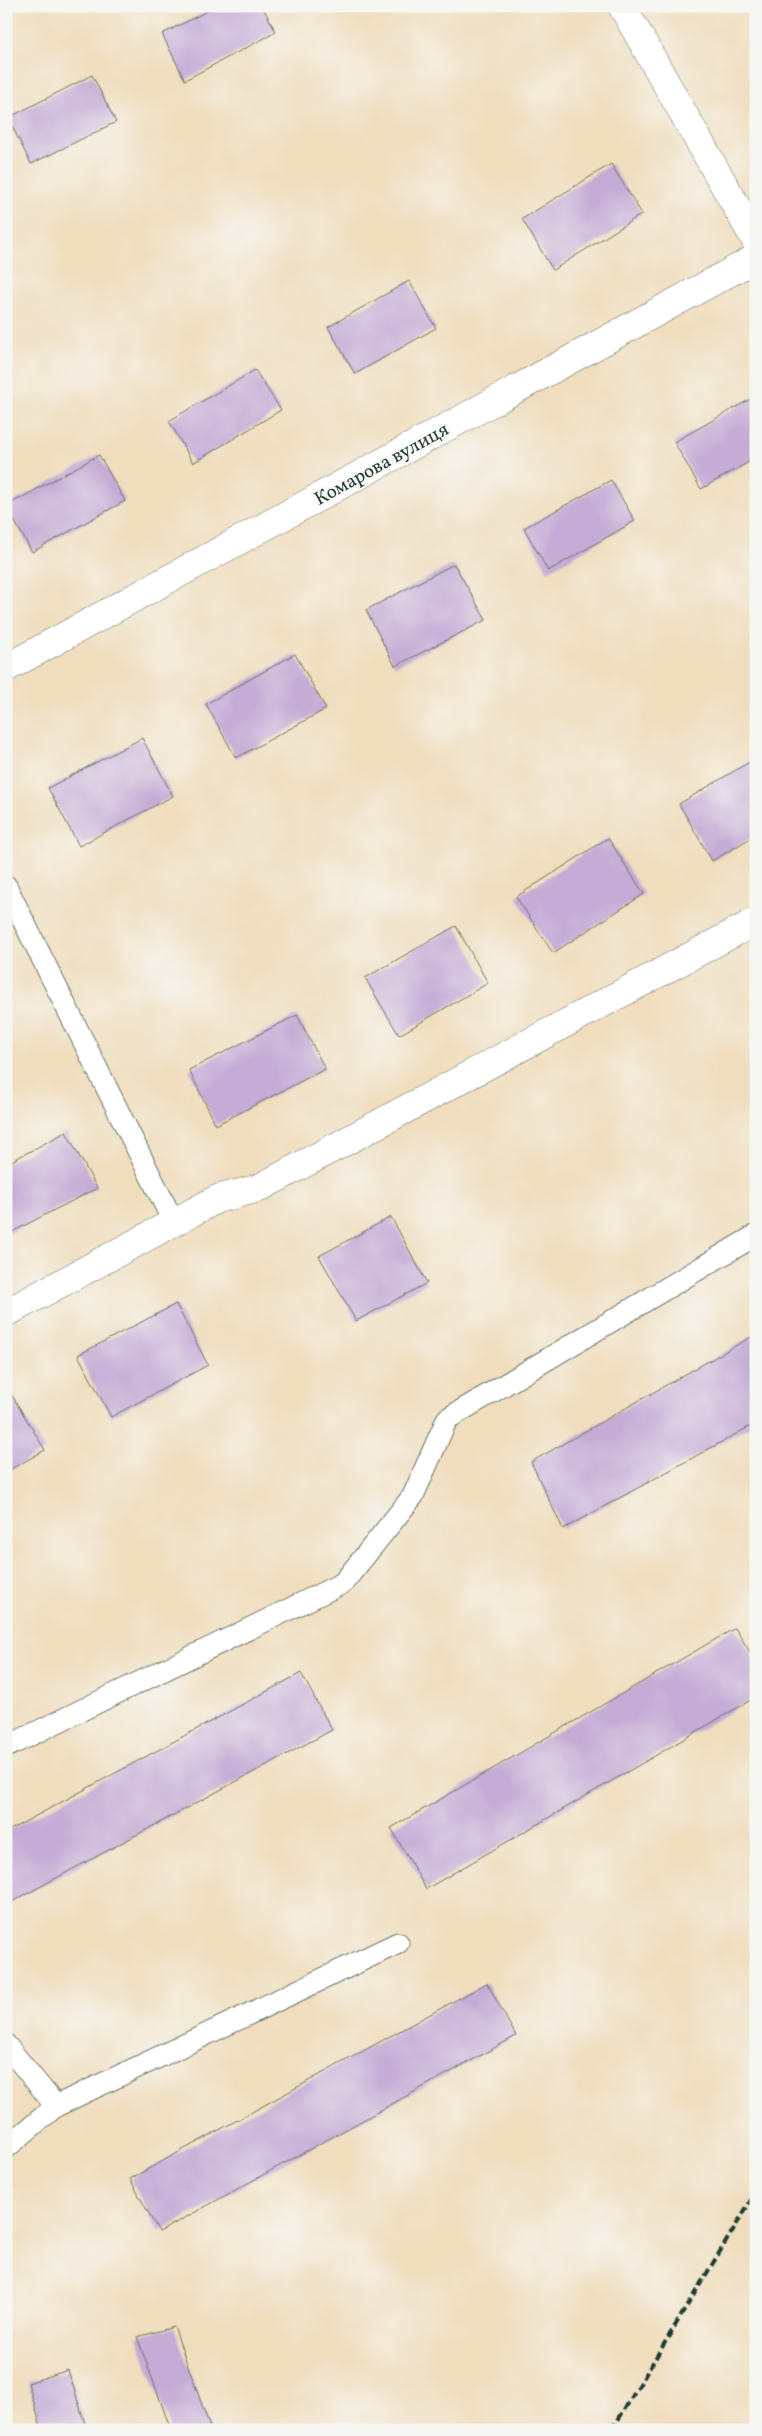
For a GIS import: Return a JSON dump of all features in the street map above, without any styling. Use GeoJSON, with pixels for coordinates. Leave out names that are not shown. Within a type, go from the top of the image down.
{"type":"FeatureCollection","features":[{"type":"Feature","properties":{"kind":"street"},"geometry":{"type":"LineString","coordinates":[[622,6],[756,241]]}},
{"type":"Feature","properties":{"kind":"street","name":"Комарова вулиця"},"geometry":{"type":"LineString","coordinates":[[6,668],[756,258]]}},
{"type":"Feature","properties":{"kind":"street"},"geometry":{"type":"LineString","coordinates":[[6,1313],[217,1200],[259,1188],[756,922]]}},
{"type":"Feature","properties":{"kind":"lane"},"geometry":{"type":"LineString","coordinates":[[6,886],[174,1222]]}},
{"type":"Feature","properties":{"kind":"lane"},"geometry":{"type":"LineString","coordinates":[[6,1748],[343,1583],[413,1496],[447,1419],[756,1236]]}},
{"type":"Feature","properties":{"kind":"lane"},"geometry":{"type":"LineString","coordinates":[[6,2148],[56,2106],[398,1943]]}},
{"type":"Feature","properties":{"kind":"lane"},"geometry":{"type":"LineString","coordinates":[[6,2045],[56,2106]]}},
{"type":"Feature","properties":{"kind":"building"},"geometry":{"type":"Polygon","coordinates":[[[217,6],[262,6],[276,32],[185,80],[162,34],[217,6]]]}},
{"type":"Feature","properties":{"kind":"building"},"geometry":{"type":"Polygon","coordinates":[[[92,75],[116,122],[31,164],[8,118],[92,75]]]}},
{"type":"Feature","properties":{"kind":"building"},"geometry":{"type":"Polygon","coordinates":[[[611,164],[642,214],[553,270],[522,219],[611,164]]]}},
{"type":"Feature","properties":{"kind":"building"},"geometry":{"type":"Polygon","coordinates":[[[409,281],[436,328],[355,374],[328,327],[409,281]]]}},
{"type":"Feature","properties":{"kind":"building"},"geometry":{"type":"Polygon","coordinates":[[[255,370],[281,410],[193,463],[169,421],[255,370]]]}},
{"type":"Feature","properties":{"kind":"building"},"geometry":{"type":"Polygon","coordinates":[[[756,396],[756,458],[701,489],[674,442],[756,396]]]}},
{"type":"Feature","properties":{"kind":"building"},"geometry":{"type":"Polygon","coordinates":[[[99,455],[125,501],[32,552],[6,506],[99,455]]]}},
{"type":"Feature","properties":{"kind":"building"},"geometry":{"type":"Polygon","coordinates":[[[611,480],[635,521],[548,571],[524,528],[611,480]]]}},
{"type":"Feature","properties":{"kind":"building"},"geometry":{"type":"Polygon","coordinates":[[[454,564],[486,620],[395,666],[366,610],[454,564]]]}},
{"type":"Feature","properties":{"kind":"building"},"geometry":{"type":"Polygon","coordinates":[[[295,654],[326,709],[236,758],[206,704],[295,654]]]}},
{"type":"Feature","properties":{"kind":"building"},"geometry":{"type":"Polygon","coordinates":[[[142,738],[173,796],[79,846],[48,788],[142,738]]]}},
{"type":"Feature","properties":{"kind":"building"},"geometry":{"type":"Polygon","coordinates":[[[756,758],[756,835],[712,861],[679,804],[756,758]]]}},
{"type":"Feature","properties":{"kind":"building"},"geometry":{"type":"Polygon","coordinates":[[[608,838],[644,894],[553,953],[516,897],[608,838]]]}},
{"type":"Feature","properties":{"kind":"building"},"geometry":{"type":"Polygon","coordinates":[[[456,926],[488,983],[399,1035],[365,978],[456,926]]]}},
{"type":"Feature","properties":{"kind":"building"},"geometry":{"type":"Polygon","coordinates":[[[297,1015],[325,1069],[216,1125],[189,1070],[297,1015]]]}},
{"type":"Feature","properties":{"kind":"building"},"geometry":{"type":"Polygon","coordinates":[[[66,1132],[97,1188],[8,1234],[6,1231],[6,1164],[66,1132]]]}},
{"type":"Feature","properties":{"kind":"building"},"geometry":{"type":"Polygon","coordinates":[[[391,1217],[427,1283],[356,1321],[319,1256],[391,1217]]]}},
{"type":"Feature","properties":{"kind":"building"},"geometry":{"type":"Polygon","coordinates":[[[176,1304],[208,1365],[111,1417],[78,1355],[176,1304]]]}},
{"type":"Feature","properties":{"kind":"building"},"geometry":{"type":"Polygon","coordinates":[[[756,1334],[756,1423],[563,1529],[531,1462],[756,1334]]]}},
{"type":"Feature","properties":{"kind":"building"},"geometry":{"type":"Polygon","coordinates":[[[8,1389],[45,1450],[6,1472],[6,1390],[8,1389]]]}},
{"type":"Feature","properties":{"kind":"building"},"geometry":{"type":"Polygon","coordinates":[[[735,1628],[756,1662],[756,1697],[426,1889],[391,1828],[735,1628]]]}},
{"type":"Feature","properties":{"kind":"building"},"geometry":{"type":"Polygon","coordinates":[[[301,1673],[332,1730],[6,1905],[6,1832],[301,1673]]]}},
{"type":"Feature","properties":{"kind":"building"},"geometry":{"type":"Polygon","coordinates":[[[487,1983],[516,2036],[159,2232],[130,2179],[487,1983]]]}},
{"type":"Feature","properties":{"kind":"building"},"geometry":{"type":"Polygon","coordinates":[[[174,2327],[211,2430],[171,2430],[137,2337],[174,2327]]]}},
{"type":"Feature","properties":{"kind":"building"},"geometry":{"type":"Polygon","coordinates":[[[68,2370],[87,2430],[42,2430],[28,2383],[68,2370]]]}},
{"type":"Feature","properties":{"kind":"railway"},"geometry":{"type":"LineString","coordinates":[[612,2430],[756,2192]]}}]}
